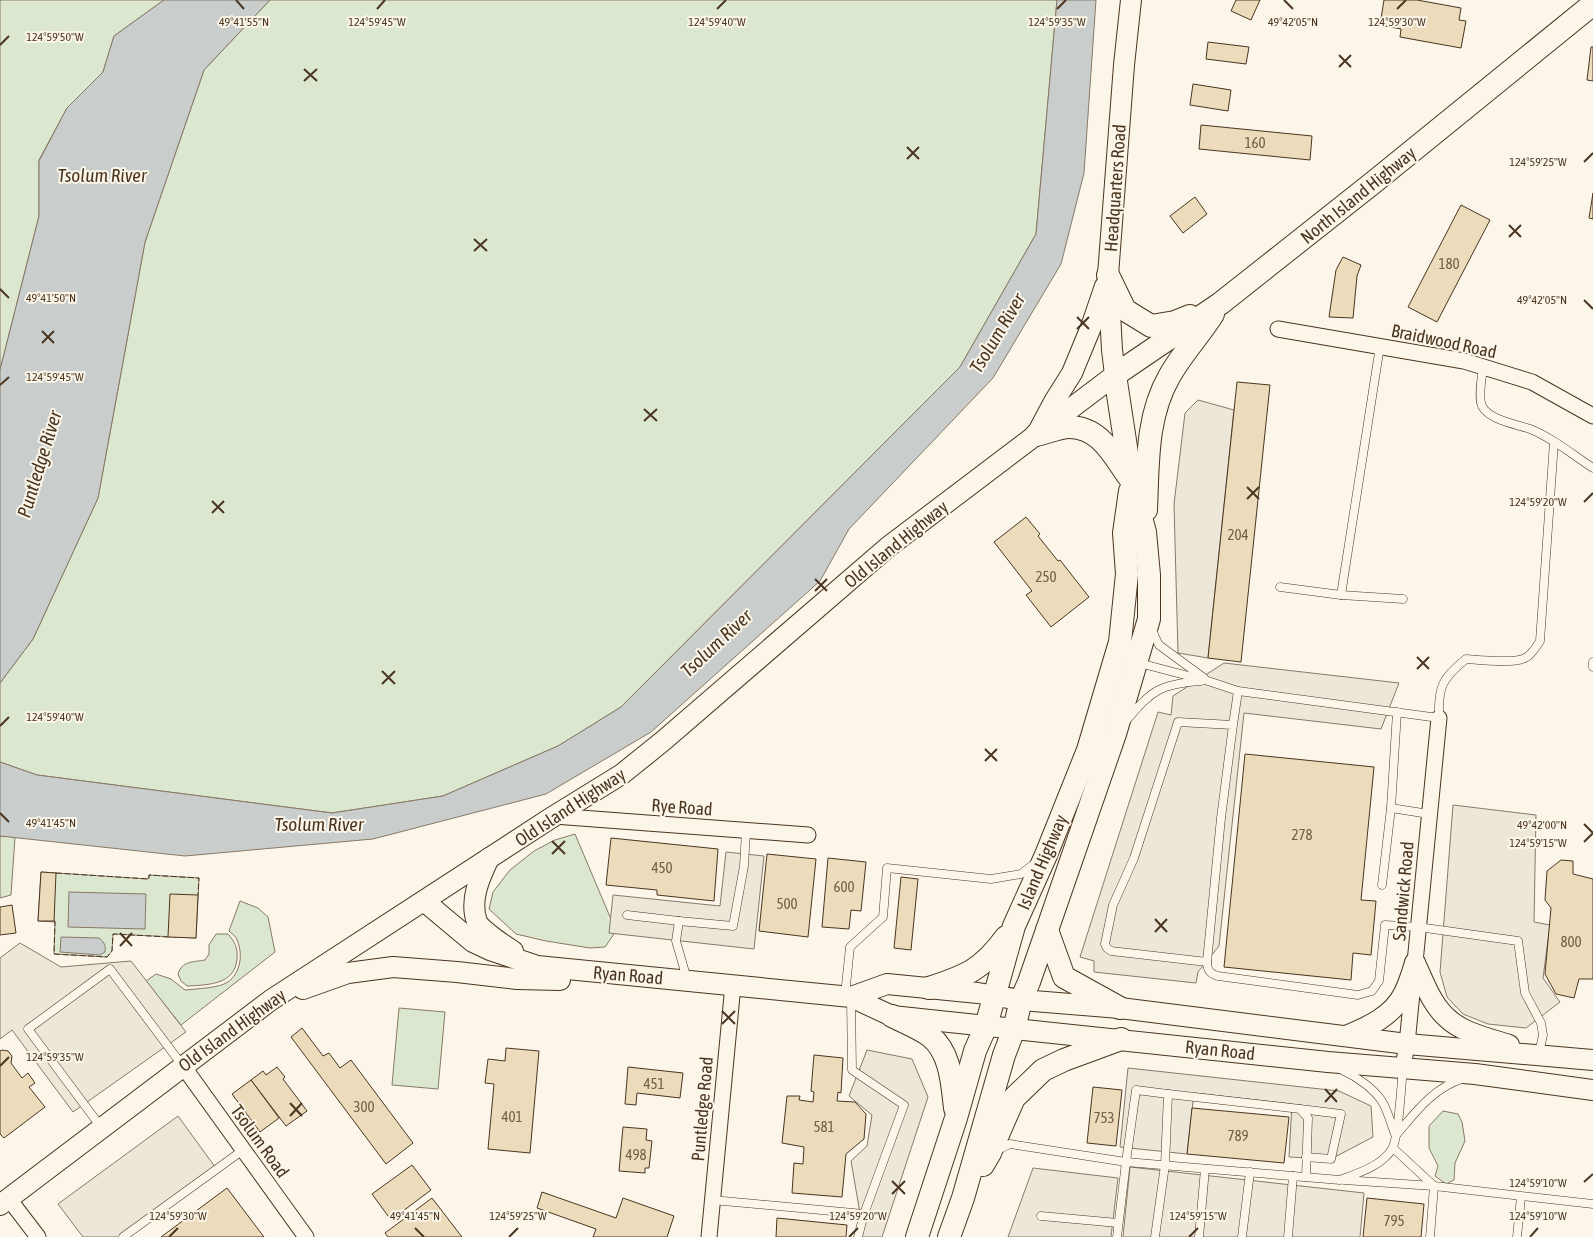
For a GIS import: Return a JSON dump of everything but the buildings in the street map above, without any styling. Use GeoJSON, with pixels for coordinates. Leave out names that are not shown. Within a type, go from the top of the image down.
{"type":"FeatureCollection","features":[{"type":"Feature","properties":{"kind":"main road","name":"Headquarters Road"},"geometry":{"type":"LineString","coordinates":[[1115,376],[1108,274],[1124,65],[1131,0]]}},
{"type":"Feature","properties":{"kind":"main road","name":"North Island Highway"},"geometry":{"type":"LineString","coordinates":[[1115,376],[1221,303],[1374,182],[1593,4]]}},
{"type":"Feature","properties":{"kind":"main road"},"geometry":{"type":"LineString","coordinates":[[1108,274],[1125,310],[1151,326],[1176,322],[1221,303]]}},
{"type":"Feature","properties":{"kind":"main road"},"geometry":{"type":"LineString","coordinates":[[1036,435],[1074,366],[1091,327],[1108,274]]}},
{"type":"Feature","properties":{"kind":"main road"},"geometry":{"type":"LineString","coordinates":[[1145,532],[1149,443],[1158,400],[1168,378],[1221,303]]}},
{"type":"Feature","properties":{"kind":"main road","name":"Old Island Highway"},"geometry":{"type":"LineString","coordinates":[[5,1202],[271,1000],[622,774],[663,741],[888,547],[1115,376]]}},
{"type":"Feature","properties":{"kind":"main road","name":"Island Highway"},"geometry":{"type":"LineString","coordinates":[[949,1237],[963,1198],[1021,1000],[1115,734],[1149,619],[1149,575],[1145,532],[1131,480],[1115,376]]}},
{"type":"Feature","properties":{"kind":"main road"},"geometry":{"type":"LineString","coordinates":[[1036,435],[1067,427],[1087,430],[1101,438],[1131,480]]}},
{"type":"Feature","properties":{"kind":"main road","name":"Island Highway"},"geometry":{"type":"LineString","coordinates":[[917,1237],[956,1118],[975,1051],[986,1026],[1014,926],[1046,855],[1088,750],[1120,642],[1127,574],[1124,533],[1131,480]]}},
{"type":"Feature","properties":{"kind":"main road"},"geometry":{"type":"LineString","coordinates":[[489,858],[478,881],[474,904],[478,923],[498,942],[537,966]]}},
{"type":"Feature","properties":{"kind":"main road","name":"Ryan Road"},"geometry":{"type":"LineString","coordinates":[[424,901],[473,942],[490,950],[537,966],[848,997],[892,1016],[1328,1062],[1475,1074],[1593,1090]]}},
{"type":"Feature","properties":{"kind":"main road"},"geometry":{"type":"LineString","coordinates":[[929,988],[959,979],[976,969],[994,955],[1014,926]]}},
{"type":"Feature","properties":{"kind":"main road"},"geometry":{"type":"LineString","coordinates":[[1047,930],[1064,977],[1120,1008]]}},
{"type":"Feature","properties":{"kind":"main road"},"geometry":{"type":"LineString","coordinates":[[1344,1036],[1369,1026],[1393,1008],[1404,994],[1415,963]]}},
{"type":"Feature","properties":{"kind":"main road"},"geometry":{"type":"LineString","coordinates":[[1415,963],[1436,1004],[1446,1017],[1458,1026],[1474,1033],[1539,1056]]}},
{"type":"Feature","properties":{"kind":"main road"},"geometry":{"type":"LineString","coordinates":[[271,1000],[348,973],[393,967],[517,979],[688,981]]}},
{"type":"Feature","properties":{"kind":"main road","name":"Ryan Road"},"geometry":{"type":"LineString","coordinates":[[848,997],[887,984],[1021,1000],[1120,1008],[1407,1044],[1593,1060]]}},
{"type":"Feature","properties":{"kind":"main road"},"geometry":{"type":"LineString","coordinates":[[892,1016],[930,1036],[944,1053],[950,1075],[956,1118]]}},
{"type":"Feature","properties":{"kind":"main road"},"geometry":{"type":"LineString","coordinates":[[963,1198],[990,1154],[1014,1098],[1044,1070],[1064,1060],[1121,1039]]}},
{"type":"Feature","properties":{"kind":"street","name":"Braidwood Road"},"geometry":{"type":"LineString","coordinates":[[1278,329],[1464,361],[1532,382],[1593,416]]}},
{"type":"Feature","properties":{"kind":"street","name":"Sandwick Road"},"geometry":{"type":"LineString","coordinates":[[1403,1067],[1407,1044],[1428,814],[1439,718]]}},
{"type":"Feature","properties":{"kind":"street","name":"Rye Road"},"geometry":{"type":"LineString","coordinates":[[554,816],[808,835]]}},
{"type":"Feature","properties":{"kind":"street","name":"Puntledge Road"},"geometry":{"type":"LineString","coordinates":[[709,1237],[733,985]]}},
{"type":"Feature","properties":{"kind":"street","name":"Tsolum Road"},"geometry":{"type":"LineString","coordinates":[[183,1066],[306,1237]]}},
{"type":"Feature","properties":{"kind":"street"},"geometry":{"type":"LineString","coordinates":[[5,1202],[38,1237]]}},
{"type":"Feature","properties":{"kind":"lane"},"geometry":{"type":"LineString","coordinates":[[1341,595],[1380,346]]}},
{"type":"Feature","properties":{"kind":"lane"},"geometry":{"type":"LineString","coordinates":[[1483,367],[1482,406],[1492,416],[1532,430],[1593,468]]}},
{"type":"Feature","properties":{"kind":"lane"},"geometry":{"type":"LineString","coordinates":[[1120,642],[1137,663],[1208,681],[1238,691],[1439,718],[1438,701],[1443,682],[1451,671],[1466,659],[1510,661],[1524,659],[1532,653],[1540,641],[1554,442]]}},
{"type":"Feature","properties":{"kind":"lane"},"geometry":{"type":"LineString","coordinates":[[1280,588],[1341,595],[1403,599]]}},
{"type":"Feature","properties":{"kind":"lane"},"geometry":{"type":"LineString","coordinates":[[1149,619],[1154,637],[1159,645],[1208,681]]}},
{"type":"Feature","properties":{"kind":"lane"},"geometry":{"type":"LineString","coordinates":[[1592,667],[1593,662]]}},
{"type":"Feature","properties":{"kind":"lane"},"geometry":{"type":"LineString","coordinates":[[1115,734],[1142,702],[1163,687],[1186,682],[1208,681]]}},
{"type":"Feature","properties":{"kind":"lane"},"geometry":{"type":"LineString","coordinates":[[1238,691],[1221,818],[1207,968],[1212,974],[1218,976],[1358,995],[1372,991],[1380,981],[1385,925],[1418,927],[1518,941],[1525,993],[1541,1023],[1543,1035],[1539,1056]]}},
{"type":"Feature","properties":{"kind":"lane"},"geometry":{"type":"LineString","coordinates":[[1382,885],[1392,808],[1397,712]]}},
{"type":"Feature","properties":{"kind":"lane"},"geometry":{"type":"LineString","coordinates":[[1207,962],[1112,952],[1105,944],[1113,905],[1134,858],[1178,722],[1233,725]]}},
{"type":"Feature","properties":{"kind":"lane"},"geometry":{"type":"LineString","coordinates":[[1392,808],[1428,814]]}},
{"type":"Feature","properties":{"kind":"lane"},"geometry":{"type":"LineString","coordinates":[[627,915],[733,926],[744,866],[746,830]]}},
{"type":"Feature","properties":{"kind":"lane"},"geometry":{"type":"LineString","coordinates":[[858,1237],[864,1214],[904,1105],[852,1070],[848,997],[850,947],[883,917],[887,868],[991,879],[1021,874],[1046,855]]}},
{"type":"Feature","properties":{"kind":"lane"},"geometry":{"type":"LineString","coordinates":[[679,921],[676,940],[688,981]]}},
{"type":"Feature","properties":{"kind":"lane"},"geometry":{"type":"LineString","coordinates":[[102,1128],[28,1029],[110,969],[183,1066]]}},
{"type":"Feature","properties":{"kind":"lane"},"geometry":{"type":"LineString","coordinates":[[1328,1062],[1356,1077],[1373,1091],[1383,1102],[1396,1135]]}},
{"type":"Feature","properties":{"kind":"lane"},"geometry":{"type":"LineString","coordinates":[[1340,1180],[1381,1161],[1393,1148],[1403,1067]]}},
{"type":"Feature","properties":{"kind":"lane"},"geometry":{"type":"LineString","coordinates":[[1396,1135],[1432,1095],[1456,1081],[1475,1074]]}},
{"type":"Feature","properties":{"kind":"lane"},"geometry":{"type":"LineString","coordinates":[[1117,1237],[1136,1090],[1341,1114],[1331,1159],[1306,1157]]}},
{"type":"Feature","properties":{"kind":"lane"},"geometry":{"type":"LineString","coordinates":[[1155,1237],[1164,1165],[1168,1094]]}},
{"type":"Feature","properties":{"kind":"lane"},"geometry":{"type":"LineString","coordinates":[[1300,1109],[1308,1118],[1306,1177]]}},
{"type":"Feature","properties":{"kind":"lane"},"geometry":{"type":"LineString","coordinates":[[990,1154],[1010,1144],[1126,1162],[1434,1186],[1593,1204]]}},
{"type":"Feature","properties":{"kind":"lane"},"geometry":{"type":"LineString","coordinates":[[1393,1148],[1434,1186]]}},
{"type":"Feature","properties":{"kind":"lane"},"geometry":{"type":"LineString","coordinates":[[123,1237],[243,1150]]}},
{"type":"Feature","properties":{"kind":"lane"},"geometry":{"type":"LineString","coordinates":[[1199,1237],[1205,1169]]}},
{"type":"Feature","properties":{"kind":"lane"},"geometry":{"type":"LineString","coordinates":[[1242,1237],[1250,1172]]}},
{"type":"Feature","properties":{"kind":"lane"},"geometry":{"type":"LineString","coordinates":[[1288,1237],[1293,1176]]}},
{"type":"Feature","properties":{"kind":"lane"},"geometry":{"type":"LineString","coordinates":[[1430,1237],[1434,1186]]}},
{"type":"Feature","properties":{"kind":"lane"},"geometry":{"type":"LineString","coordinates":[[1517,1237],[1520,1197]]}},
{"type":"Feature","properties":{"kind":"lane"},"geometry":{"type":"LineString","coordinates":[[712,1200],[864,1214]]}},
{"type":"Feature","properties":{"kind":"lane"},"geometry":{"type":"LineString","coordinates":[[1041,1216],[1118,1223]]}},
{"type":"Feature","properties":{"kind":"green space"},"geometry":{"type":"Polygon","coordinates":[[[0,0],[164,0],[114,36],[103,72],[67,108],[39,160],[39,216],[0,370],[0,0]]]}},
{"type":"Feature","properties":{"kind":"green space"},"geometry":{"type":"Polygon","coordinates":[[[270,0],[1057,0],[1036,234],[960,367],[621,707],[558,746],[443,796],[332,813],[37,775],[0,762],[0,683],[33,639],[98,498],[145,242],[204,70],[270,0]]]}},
{"type":"Feature","properties":{"kind":"green space"},"geometry":{"type":"Polygon","coordinates":[[[575,834],[616,931],[605,947],[590,948],[516,934],[489,909],[493,892],[510,870],[534,851],[555,840],[575,834]]]}},
{"type":"Feature","properties":{"kind":"green space"},"geometry":{"type":"Polygon","coordinates":[[[0,836],[15,837],[11,895],[0,898],[0,836]]]}},
{"type":"Feature","properties":{"kind":"green space"},"geometry":{"type":"Polygon","coordinates":[[[41,872],[148,879],[149,875],[199,878],[196,938],[113,934],[112,951],[107,957],[54,954],[55,922],[38,921],[41,872]]]}},
{"type":"Feature","properties":{"kind":"green space"},"geometry":{"type":"Polygon","coordinates":[[[240,901],[258,908],[268,917],[275,952],[181,1025],[146,981],[156,974],[171,979],[185,990],[216,986],[229,981],[237,971],[240,959],[239,946],[235,936],[229,931],[240,901]]]}},
{"type":"Feature","properties":{"kind":"green space"},"geometry":{"type":"Polygon","coordinates":[[[216,934],[228,934],[234,943],[237,955],[235,968],[226,979],[219,982],[187,986],[181,981],[178,974],[180,970],[185,964],[205,960],[209,954],[209,945],[216,934]]]}},
{"type":"Feature","properties":{"kind":"green space"},"geometry":{"type":"Polygon","coordinates":[[[399,1008],[445,1012],[438,1089],[392,1085],[399,1008]]]}},
{"type":"Feature","properties":{"kind":"green space"},"geometry":{"type":"Polygon","coordinates":[[[1443,1111],[1458,1114],[1462,1122],[1465,1141],[1455,1163],[1454,1180],[1446,1184],[1435,1176],[1438,1166],[1429,1148],[1429,1126],[1443,1111]]]}},
{"type":"Feature","properties":{"kind":"shaded area"},"geometry":{"type":"Polygon","coordinates":[[[1198,400],[1234,410],[1208,658],[1178,653],[1174,504],[1185,413],[1198,400]]]}},
{"type":"Feature","properties":{"kind":"shaded area"},"geometry":{"type":"Polygon","coordinates":[[[1224,663],[1399,683],[1381,729],[1244,713],[1219,946],[1198,972],[1196,983],[1094,972],[1094,961],[1080,957],[1158,712],[1171,715],[1173,696],[1224,663]]]}},
{"type":"Feature","properties":{"kind":"shaded area"},"geometry":{"type":"Polygon","coordinates":[[[1453,805],[1536,815],[1534,922],[1550,925],[1543,978],[1560,1002],[1526,1028],[1488,1024],[1463,1014],[1447,997],[1440,972],[1453,805]]]}},
{"type":"Feature","properties":{"kind":"shaded area"},"geometry":{"type":"Polygon","coordinates":[[[726,852],[764,856],[754,949],[609,933],[613,895],[720,906],[726,852]]]}},
{"type":"Feature","properties":{"kind":"shaded area"},"geometry":{"type":"Polygon","coordinates":[[[20,943],[61,967],[131,961],[186,1032],[73,1112],[12,1030],[0,1039],[0,958],[20,943]]]}},
{"type":"Feature","properties":{"kind":"shaded area"},"geometry":{"type":"Polygon","coordinates":[[[867,1050],[912,1059],[928,1097],[882,1237],[854,1237],[861,1219],[851,1161],[867,1146],[872,1115],[849,1096],[867,1050]]]}},
{"type":"Feature","properties":{"kind":"shaded area"},"geometry":{"type":"Polygon","coordinates":[[[1128,1068],[1339,1091],[1371,1106],[1373,1137],[1331,1159],[1289,1157],[1292,1104],[1194,1093],[1187,1154],[1120,1147],[1128,1068]]]}},
{"type":"Feature","properties":{"kind":"shaded area"},"geometry":{"type":"Polygon","coordinates":[[[178,1116],[218,1171],[127,1237],[83,1237],[58,1204],[178,1116]]]}},
{"type":"Feature","properties":{"kind":"shaded area"},"geometry":{"type":"Polygon","coordinates":[[[1130,1167],[1364,1193],[1360,1237],[1123,1237],[1130,1167]]]}},
{"type":"Feature","properties":{"kind":"shaded area"},"geometry":{"type":"Polygon","coordinates":[[[1033,1168],[1118,1178],[1111,1237],[1008,1237],[1033,1168]]]}},
{"type":"Feature","properties":{"kind":"water","name":"Tsolum River"},"geometry":{"type":"Polygon","coordinates":[[[164,0],[270,0],[204,70],[145,242],[98,498],[33,639],[0,683],[0,370],[39,216],[39,161],[67,108],[103,72],[114,36],[164,0]]]}},
{"type":"Feature","properties":{"kind":"water"},"geometry":{"type":"Polygon","coordinates":[[[1057,0],[1096,0],[1084,173],[1061,264],[993,378],[849,529],[820,581],[651,732],[546,794],[373,839],[185,856],[0,836],[0,762],[37,775],[332,813],[443,796],[558,746],[621,707],[960,367],[1036,234],[1057,0]]]}},
{"type":"Feature","properties":{"kind":"water"},"geometry":{"type":"Polygon","coordinates":[[[69,892],[146,894],[145,929],[68,927],[69,892]]]}},
{"type":"Feature","properties":{"kind":"water"},"geometry":{"type":"Polygon","coordinates":[[[61,937],[99,938],[104,944],[105,952],[100,955],[60,952],[61,937]]]}},
{"type":"Feature","properties":{"kind":"fence"},"geometry":{"type":"LineString","coordinates":[[56,873],[149,879],[149,875],[199,878],[198,895]]}},
{"type":"Feature","properties":{"kind":"fence"},"geometry":{"type":"LineString","coordinates":[[54,921],[54,954],[107,957],[112,951],[113,934],[168,937]]}},
{"type":"Feature","properties":{"kind":"water label","name":"Puntledge River"},"geometry":{"type":"Point","coordinates":[39,464]}}]}
